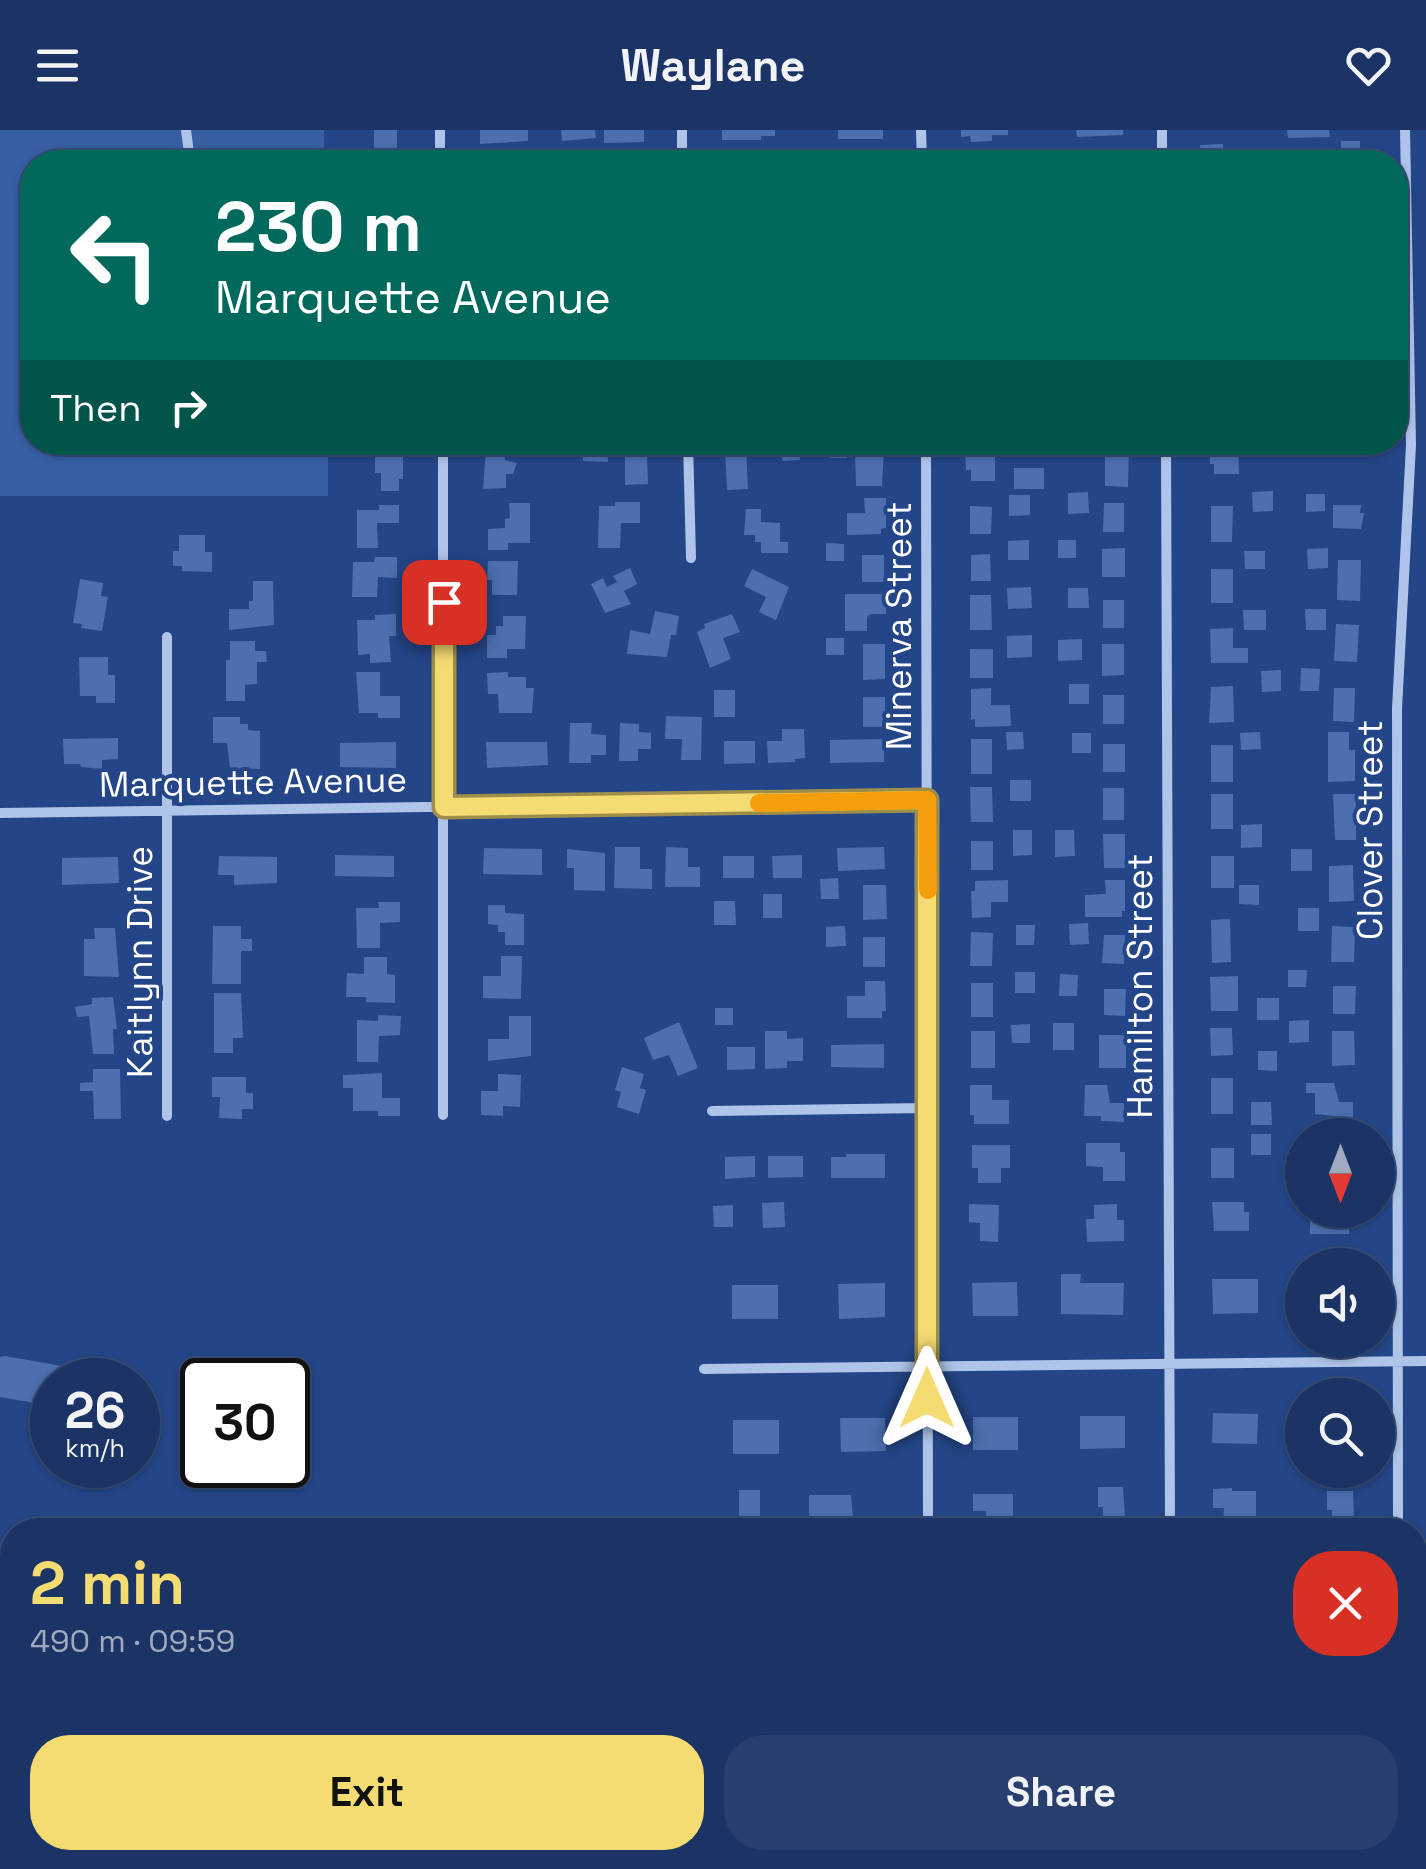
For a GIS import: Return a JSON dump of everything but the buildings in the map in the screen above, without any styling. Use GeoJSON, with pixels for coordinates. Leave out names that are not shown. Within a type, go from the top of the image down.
{"type":"FeatureCollection","features":[{"type":"Feature","properties":{"kind":"street","name":"Clover Street"},"geometry":{"type":"LineString","coordinates":[[1398,1518],[1397,709],[1411,445],[1408,288]]}},
{"type":"Feature","properties":{"kind":"street"},"geometry":{"type":"LineString","coordinates":[[442,455],[443,1115]]}},
{"type":"Feature","properties":{"kind":"street"},"geometry":{"type":"LineString","coordinates":[[688,455],[690,558]]}},
{"type":"Feature","properties":{"kind":"street","name":"Minerva Street"},"geometry":{"type":"LineString","coordinates":[[926,455],[928,1518]]}},
{"type":"Feature","properties":{"kind":"street","name":"Hamilton Street"},"geometry":{"type":"LineString","coordinates":[[1166,455],[1170,1518]]}},
{"type":"Feature","properties":{"kind":"street","name":"Kaitlynn Drive"},"geometry":{"type":"LineString","coordinates":[[167,636],[167,1116]]}},
{"type":"Feature","properties":{"kind":"street","name":"Marquette Avenue"},"geometry":{"type":"LineString","coordinates":[[0,813],[927,800]]}},
{"type":"Feature","properties":{"kind":"street"},"geometry":{"type":"LineString","coordinates":[[712,1110],[927,1108]]}},
{"type":"Feature","properties":{"kind":"street"},"geometry":{"type":"LineString","coordinates":[[704,1369],[1426,1360]]}},
{"type":"Feature","properties":{"kind":"shaded area"},"geometry":{"type":"Polygon","coordinates":[[[0,130],[324,130],[324,150],[20,150],[20,455],[328,455],[328,496],[0,496],[0,130]]]}},
{"type":"Feature","properties":{"kind":"slow traffic"},"geometry":{"type":"LineString","coordinates":[[759,803],[927,800],[928,890]]}},
{"type":"Feature","properties":{"kind":"route"},"geometry":{"type":"LineString","coordinates":[[444,602],[444,807],[927,800],[927,1398]]}}]}
